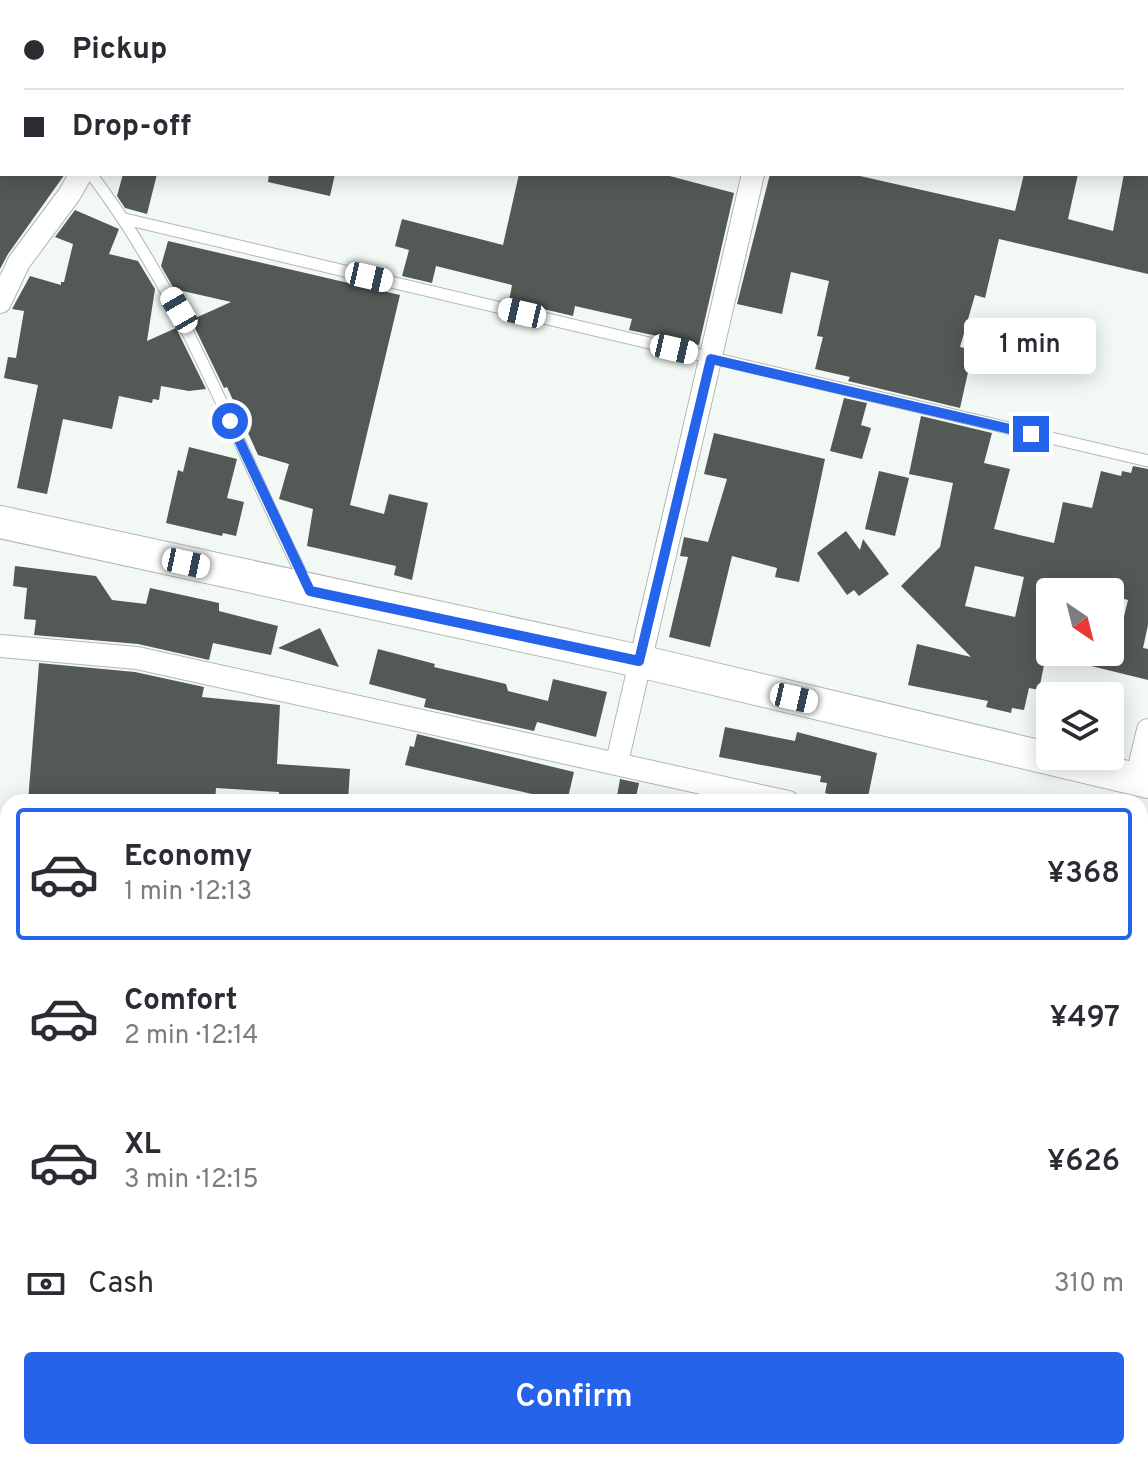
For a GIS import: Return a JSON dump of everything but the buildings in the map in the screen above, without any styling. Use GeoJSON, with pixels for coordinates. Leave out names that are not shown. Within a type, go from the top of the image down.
{"type":"FeatureCollection","features":[{"type":"Feature","properties":{"kind":"street"},"geometry":{"type":"LineString","coordinates":[[0,302],[19,262],[80,176]]}},
{"type":"Feature","properties":{"kind":"street"},"geometry":{"type":"LineString","coordinates":[[617,762],[753,176]]}},
{"type":"Feature","properties":{"kind":"street"},"geometry":{"type":"LineString","coordinates":[[0,522],[639,661],[1142,781],[1148,730]]}},
{"type":"Feature","properties":{"kind":"street"},"geometry":{"type":"LineString","coordinates":[[0,646],[137,658],[754,794]]}},
{"type":"Feature","properties":{"kind":"lane"},"geometry":{"type":"LineString","coordinates":[[93,176],[125,219],[179,310],[310,591]]}},
{"type":"Feature","properties":{"kind":"lane"},"geometry":{"type":"LineString","coordinates":[[125,219],[1148,461]]}},
{"type":"Feature","properties":{"kind":"route"},"geometry":{"type":"LineString","coordinates":[[230,421],[310,591],[639,661],[711,359],[1031,434]]}}]}
